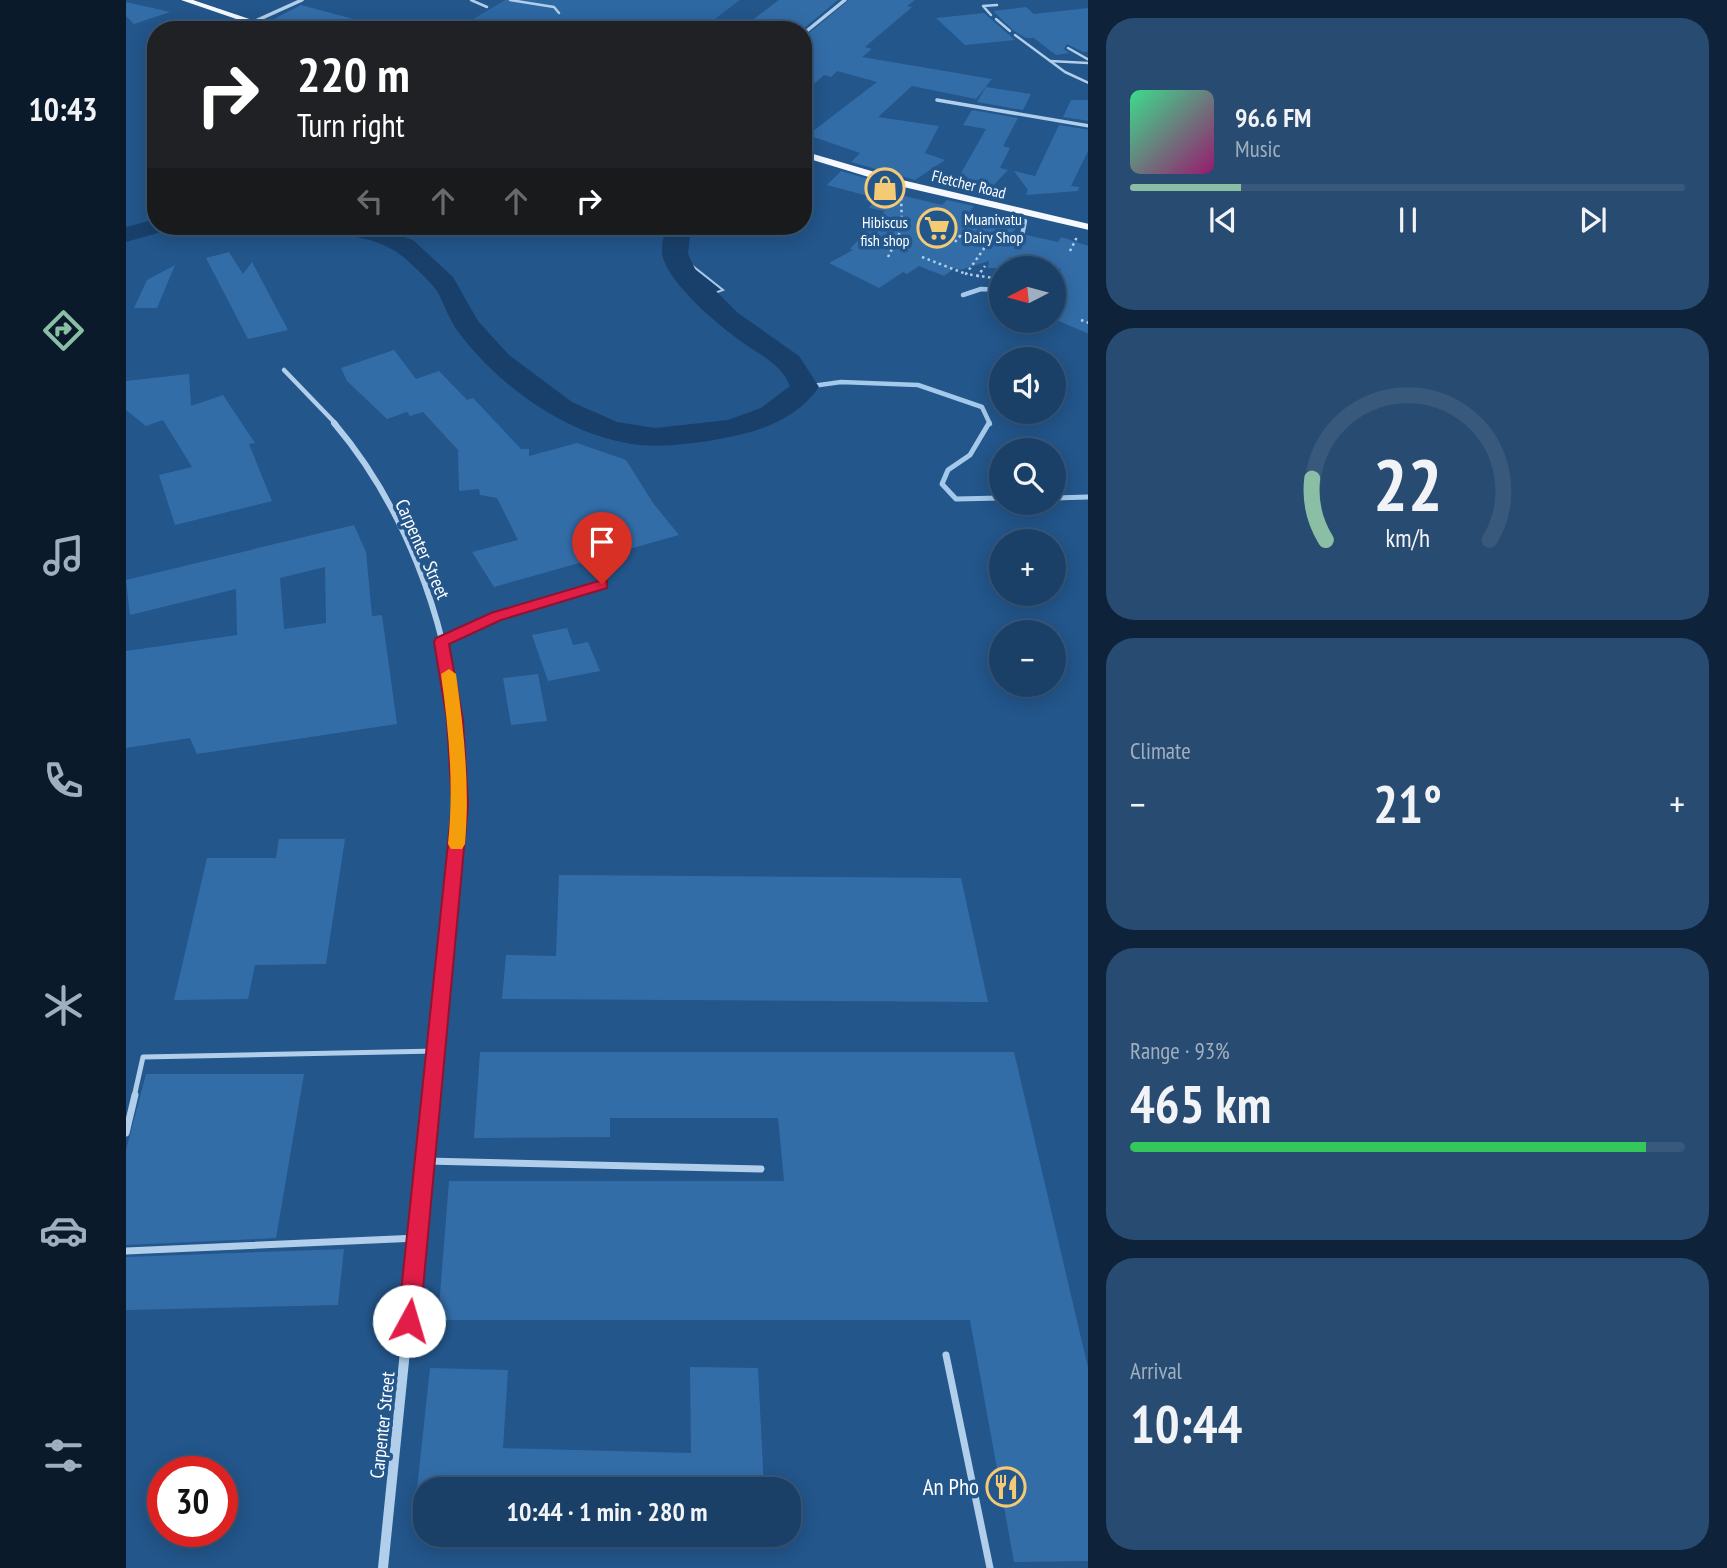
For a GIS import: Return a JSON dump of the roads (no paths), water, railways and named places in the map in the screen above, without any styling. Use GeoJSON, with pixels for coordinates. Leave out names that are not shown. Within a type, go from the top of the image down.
{"type":"FeatureCollection","features":[{"type":"Feature","properties":{"kind":"main road"},"geometry":{"type":"LineString","coordinates":[[185,0],[250,21]]}},
{"type":"Feature","properties":{"kind":"main road","name":"Fletcher Road"},"geometry":{"type":"LineString","coordinates":[[812,157],[899,183],[1088,227]]}},
{"type":"Feature","properties":{"kind":"street"},"geometry":{"type":"LineString","coordinates":[[255,21],[302,0]]}},
{"type":"Feature","properties":{"kind":"street"},"geometry":{"type":"LineString","coordinates":[[812,27],[845,0]]}},
{"type":"Feature","properties":{"kind":"street"},"geometry":{"type":"LineString","coordinates":[[937,100],[1088,126]]}},
{"type":"Feature","properties":{"kind":"street","name":"Carpenter Street"},"geometry":{"type":"LineString","coordinates":[[284,370],[330,415],[396,521],[429,596],[442,642],[455,720],[460,805],[383,1568]]}},
{"type":"Feature","properties":{"kind":"lane"},"geometry":{"type":"LineString","coordinates":[[471,0],[487,7]]}},
{"type":"Feature","properties":{"kind":"lane"},"geometry":{"type":"LineString","coordinates":[[510,0],[554,7],[559,13]]}},
{"type":"Feature","properties":{"kind":"lane"},"geometry":{"type":"LineString","coordinates":[[991,15],[983,6],[997,5]]}},
{"type":"Feature","properties":{"kind":"lane"},"geometry":{"type":"LineString","coordinates":[[996,19],[1010,31]]}},
{"type":"Feature","properties":{"kind":"lane"},"geometry":{"type":"LineString","coordinates":[[1015,35],[1065,72],[1088,82]]}},
{"type":"Feature","properties":{"kind":"lane"},"geometry":{"type":"LineString","coordinates":[[1068,48],[1088,61]]}},
{"type":"Feature","properties":{"kind":"lane"},"geometry":{"type":"LineString","coordinates":[[1038,51],[1045,50]]}},
{"type":"Feature","properties":{"kind":"lane"},"geometry":{"type":"LineString","coordinates":[[1050,61],[1088,61]]}},
{"type":"Feature","properties":{"kind":"lane"},"geometry":{"type":"LineString","coordinates":[[442,642],[496,616],[602,584]]}},
{"type":"Feature","properties":{"kind":"lane"},"geometry":{"type":"LineString","coordinates":[[126,1133],[143,1057],[437,1051]]}},
{"type":"Feature","properties":{"kind":"lane"},"geometry":{"type":"LineString","coordinates":[[426,1161],[761,1169]]}},
{"type":"Feature","properties":{"kind":"lane"},"geometry":{"type":"LineString","coordinates":[[126,1251],[418,1238]]}},
{"type":"Feature","properties":{"kind":"lane"},"geometry":{"type":"LineString","coordinates":[[946,1355],[990,1568]]}},
{"type":"Feature","properties":{"kind":"waterway"},"geometry":{"type":"LineString","coordinates":[[1021,240],[1025,221]]}},
{"type":"Feature","properties":{"kind":"waterway"},"geometry":{"type":"LineString","coordinates":[[126,235],[147,229]]}},
{"type":"Feature","properties":{"kind":"waterway"},"geometry":{"type":"LineString","coordinates":[[379,235],[412,251],[446,285],[465,322],[499,361],[539,394],[584,420],[628,434],[655,436],[730,428],[772,414],[805,387],[801,377],[789,362],[729,319],[687,276],[676,258],[677,235]]}},
{"type":"Feature","properties":{"kind":"waterway"},"geometry":{"type":"LineString","coordinates":[[963,295],[989,289]]}},
{"type":"Feature","properties":{"kind":"waterway"},"geometry":{"type":"LineString","coordinates":[[805,387],[841,382],[918,385],[982,407],[989,422]]}},
{"type":"Feature","properties":{"kind":"waterway"},"geometry":{"type":"LineString","coordinates":[[989,423],[970,455],[948,470],[942,484],[956,499],[989,498]]}},
{"type":"Feature","properties":{"kind":"waterway"},"geometry":{"type":"LineString","coordinates":[[1066,498],[1088,497]]}},
{"type":"Feature","properties":{"kind":"place","name":"Hibiscus fish shop"},"geometry":{"type":"Point","coordinates":[885,188]}},
{"type":"Feature","properties":{"kind":"place","name":"Muanivatu Dairy Shop"},"geometry":{"type":"Point","coordinates":[937,228]}},
{"type":"Feature","properties":{"kind":"place","name":"An Pho"},"geometry":{"type":"Point","coordinates":[1006,1487]}}]}
